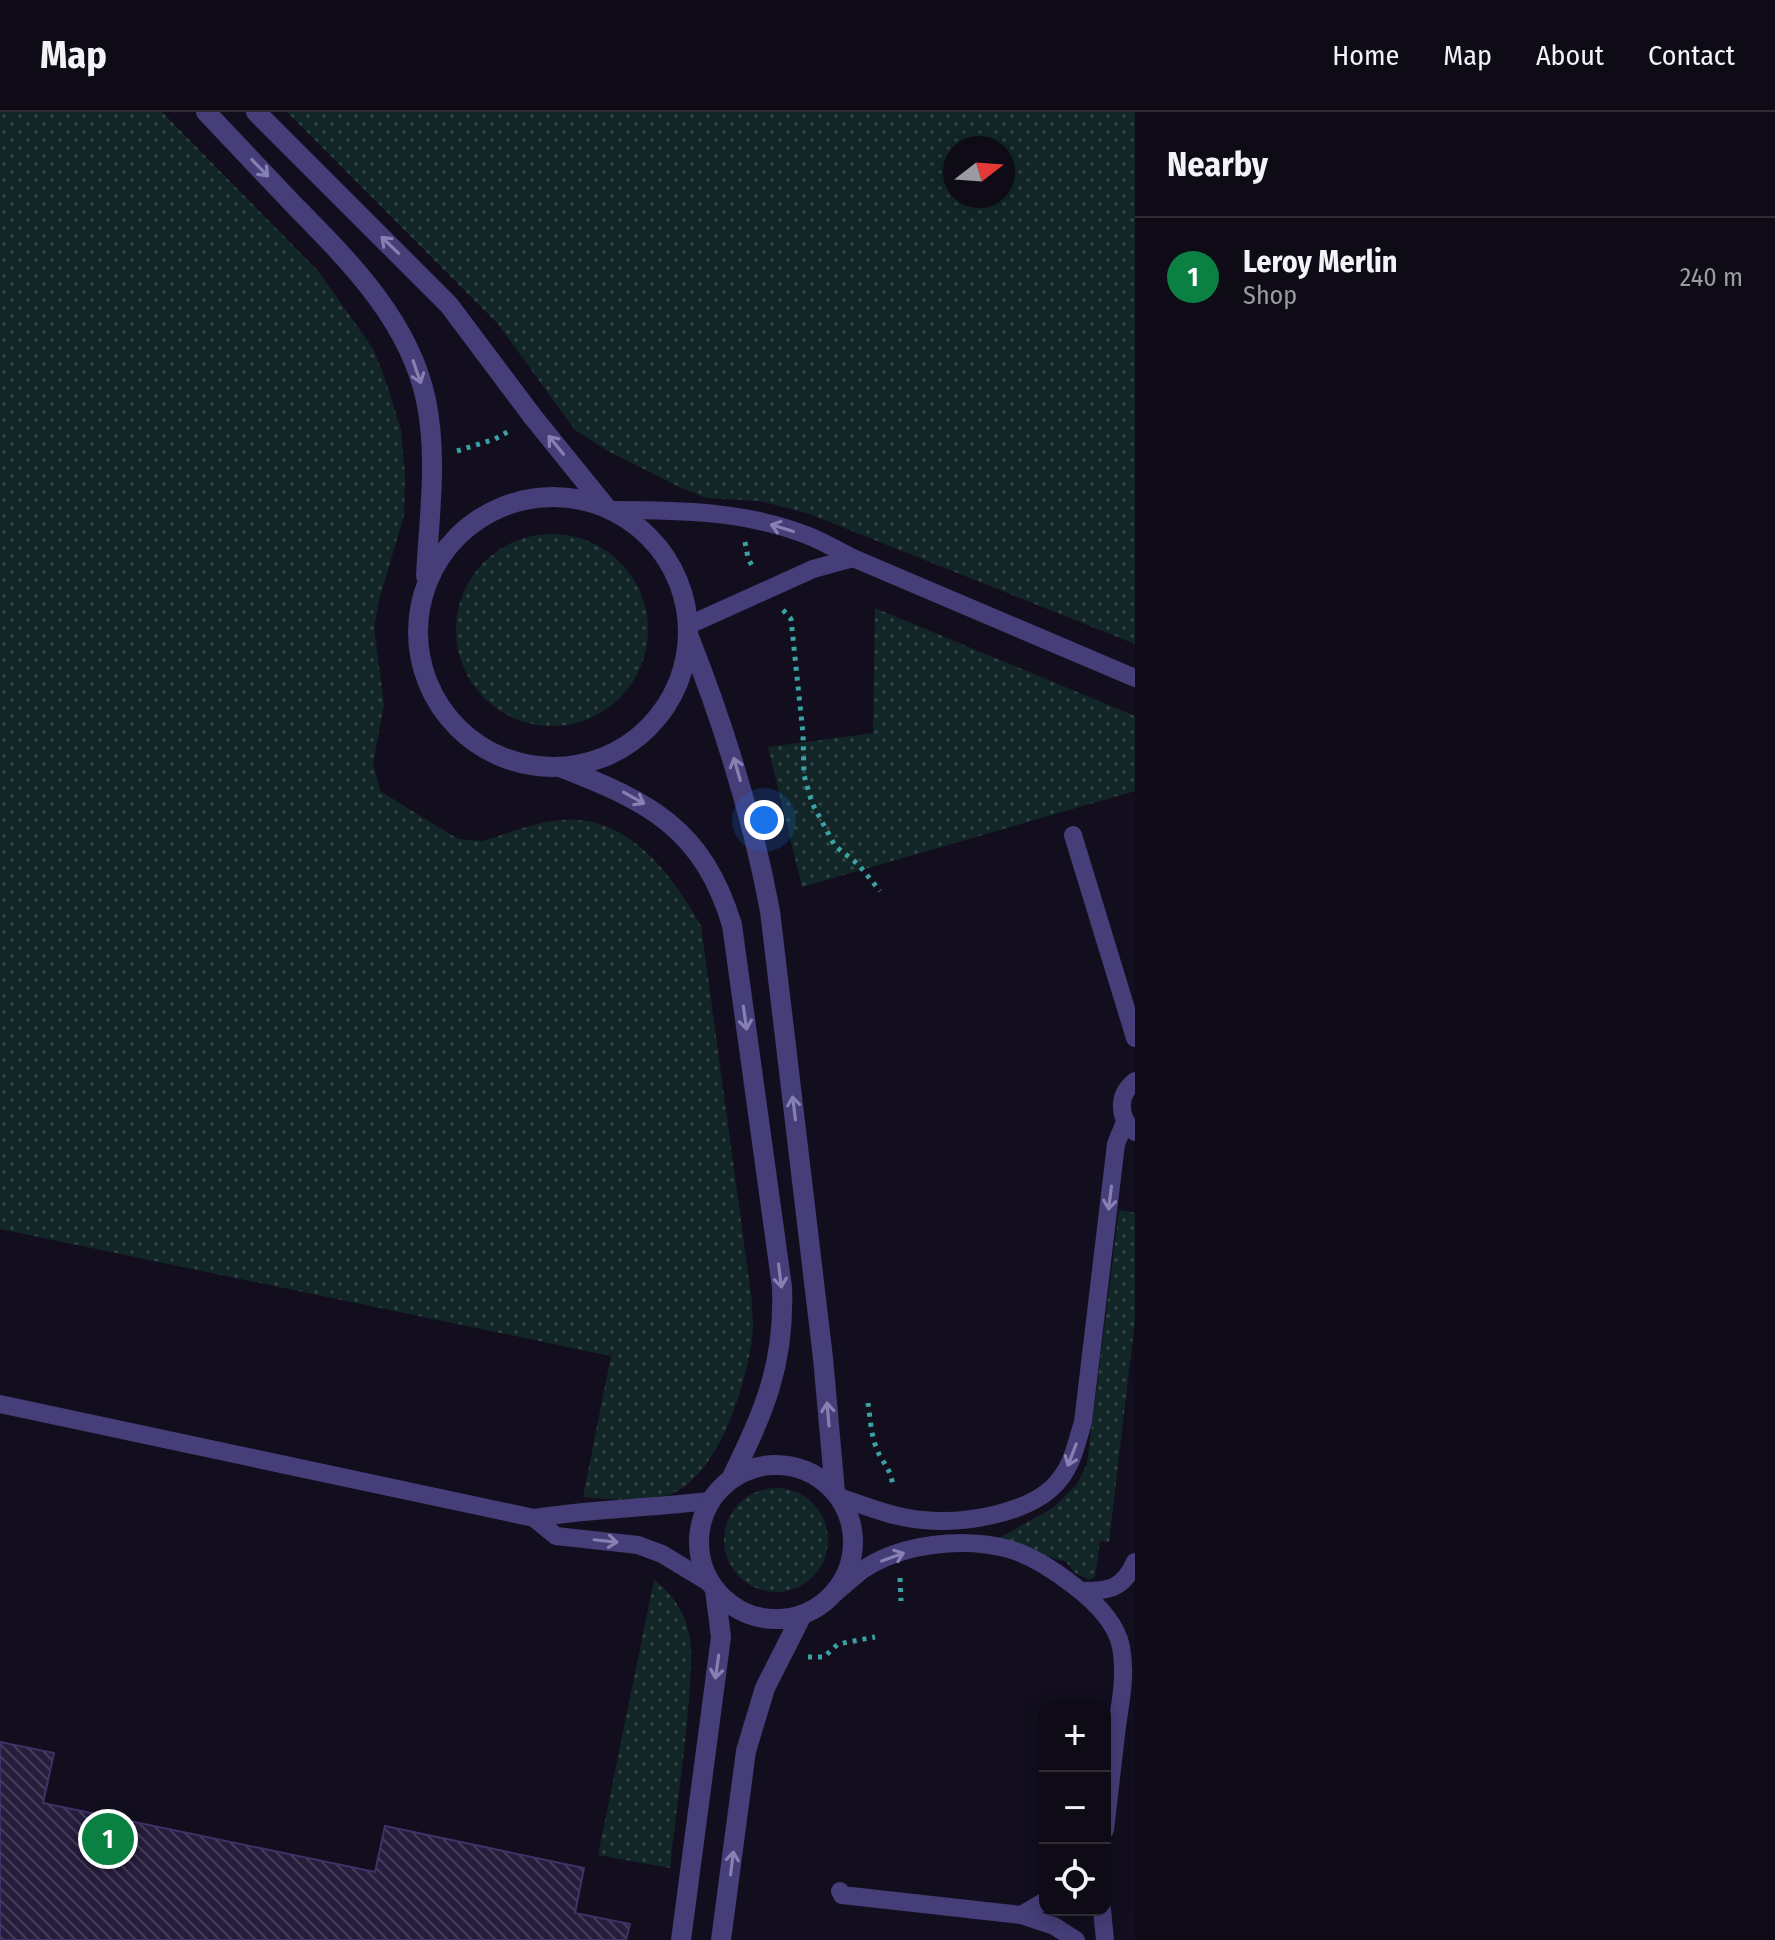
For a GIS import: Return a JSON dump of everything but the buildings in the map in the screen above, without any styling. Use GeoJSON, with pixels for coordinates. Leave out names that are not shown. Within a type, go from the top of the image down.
{"type":"FeatureCollection","features":[{"type":"Feature","properties":{"kind":"street"},"geometry":{"type":"LineString","coordinates":[[206,112],[371,288],[396,325],[415,365],[426,400],[434,459],[425,585],[417,629],[424,674],[444,714],[477,745],[518,763],[562,768],[650,806],[677,828],[703,859],[722,892],[732,925],[780,1271],[783,1318],[780,1353],[761,1418],[732,1477],[709,1501],[701,1521],[698,1542],[701,1563],[712,1586],[721,1637],[681,1940]]}},
{"type":"Feature","properties":{"kind":"street"},"geometry":{"type":"LineString","coordinates":[[256,112],[449,305],[533,417],[609,508],[648,535],[674,569],[684,596],[689,631],[735,761],[758,845],[770,911],[837,1495],[853,1531],[853,1550],[840,1585],[828,1599],[802,1615],[778,1619],[755,1616],[733,1606],[712,1586]]}},
{"type":"Feature","properties":{"kind":"street"},"geometry":{"type":"LineString","coordinates":[[425,585],[442,553],[467,526],[498,507],[533,497],[570,496],[609,508]]}},
{"type":"Feature","properties":{"kind":"street"},"geometry":{"type":"LineString","coordinates":[[562,768],[601,760],[636,740],[663,712],[681,677],[689,631]]}},
{"type":"Feature","properties":{"kind":"street"},"geometry":{"type":"LineString","coordinates":[[732,1477],[752,1467],[775,1464],[797,1467],[818,1477],[837,1495]]}},
{"type":"Feature","properties":{"kind":"street"},"geometry":{"type":"LineString","coordinates":[[721,1940],[746,1751],[765,1688],[802,1615]]}},
{"type":"Feature","properties":{"kind":"lane"},"geometry":{"type":"LineString","coordinates":[[609,508],[685,510],[740,517],[809,536],[853,558],[1135,678]]}},
{"type":"Feature","properties":{"kind":"lane"},"geometry":{"type":"LineString","coordinates":[[689,631],[813,569],[853,558]]}},
{"type":"Feature","properties":{"kind":"lane"},"geometry":{"type":"LineString","coordinates":[[1073,835],[1135,1038]]}},
{"type":"Feature","properties":{"kind":"lane"},"geometry":{"type":"LineString","coordinates":[[837,1495],[921,1520],[960,1520],[1013,1510],[1059,1481],[1074,1453],[1083,1422],[1116,1144],[1130,1127],[1122,1113],[1123,1094],[1135,1081]]}},
{"type":"Feature","properties":{"kind":"lane"},"geometry":{"type":"LineString","coordinates":[[0,1404],[534,1518],[593,1509],[709,1501]]}},
{"type":"Feature","properties":{"kind":"lane"},"geometry":{"type":"LineString","coordinates":[[534,1518],[556,1536],[638,1545],[662,1554],[712,1586]]}},
{"type":"Feature","properties":{"kind":"lane"},"geometry":{"type":"LineString","coordinates":[[828,1599],[863,1570],[899,1554],[925,1547],[967,1543],[1010,1549],[1047,1566],[1082,1591],[1112,1624],[1121,1648],[1123,1664],[1111,1775]]}},
{"type":"Feature","properties":{"kind":"lane"},"geometry":{"type":"LineString","coordinates":[[1082,1591],[1101,1591],[1118,1585],[1129,1575],[1135,1562]]}},
{"type":"Feature","properties":{"kind":"lane"},"geometry":{"type":"LineString","coordinates":[[840,1891],[842,1895],[1021,1915],[1054,1926],[1076,1940]]}},
{"type":"Feature","properties":{"kind":"lane"},"geometry":{"type":"LineString","coordinates":[[1021,1915],[1039,1904]]}},
{"type":"Feature","properties":{"kind":"lane"},"geometry":{"type":"LineString","coordinates":[[1103,1916],[1105,1940]]}},
{"type":"Feature","properties":{"kind":"path"},"geometry":{"type":"LineString","coordinates":[[434,459],[495,439],[533,417]]}},
{"type":"Feature","properties":{"kind":"path"},"geometry":{"type":"LineString","coordinates":[[740,517],[748,558],[764,591],[791,619],[803,734],[804,775],[812,803],[835,846],[858,864],[880,891]]}},
{"type":"Feature","properties":{"kind":"path"},"geometry":{"type":"LineString","coordinates":[[868,1403],[874,1443],[891,1471],[895,1514]]}},
{"type":"Feature","properties":{"kind":"green space"},"geometry":{"type":"Polygon","coordinates":[[[0,112],[162,112],[318,271],[374,350],[401,430],[405,475],[404,515],[374,627],[384,705],[373,763],[380,791],[458,839],[482,841],[560,820],[584,820],[606,826],[627,837],[662,868],[701,926],[752,1302],[753,1330],[736,1404],[715,1451],[686,1486],[668,1495],[636,1500],[583,1497],[611,1356],[0,1229],[0,112]]]}},
{"type":"Feature","properties":{"kind":"green space"},"geometry":{"type":"Polygon","coordinates":[[[287,112],[1135,112],[1135,644],[807,513],[760,501],[706,498],[608,451],[575,430],[498,324],[287,112]]]}},
{"type":"Feature","properties":{"kind":"green space"},"geometry":{"type":"Polygon","coordinates":[[[552,534],[571,535],[589,541],[620,562],[641,593],[647,611],[647,649],[641,667],[620,698],[589,719],[571,725],[552,726],[533,725],[515,719],[484,698],[463,667],[457,649],[456,630],[457,611],[463,593],[484,562],[515,541],[533,535],[552,534]]]}},
{"type":"Feature","properties":{"kind":"green space"},"geometry":{"type":"Polygon","coordinates":[[[875,608],[1135,716],[1135,791],[802,887],[768,747],[873,733],[875,608]]]}},
{"type":"Feature","properties":{"kind":"green space"},"geometry":{"type":"Polygon","coordinates":[[[1119,1210],[1135,1213],[1135,1320],[1109,1542],[1100,1541],[1095,1577],[1089,1580],[1075,1573],[1066,1562],[1001,1542],[999,1538],[1053,1508],[1077,1484],[1087,1464],[1119,1210]]]}},
{"type":"Feature","properties":{"kind":"green space"},"geometry":{"type":"Polygon","coordinates":[[[776,1488],[796,1492],[813,1503],[824,1520],[828,1540],[824,1560],[813,1577],[796,1588],[776,1592],[756,1588],[739,1577],[728,1560],[724,1540],[728,1520],[739,1503],[756,1492],[776,1488]]]}},
{"type":"Feature","properties":{"kind":"green space"},"geometry":{"type":"Polygon","coordinates":[[[654,1580],[680,1608],[691,1646],[687,1718],[670,1868],[598,1855],[654,1580]]]}},
{"type":"Feature","properties":{"kind":"place","name":"Leroy Merlin"},"geometry":{"type":"Point","coordinates":[108,1839]}}]}
